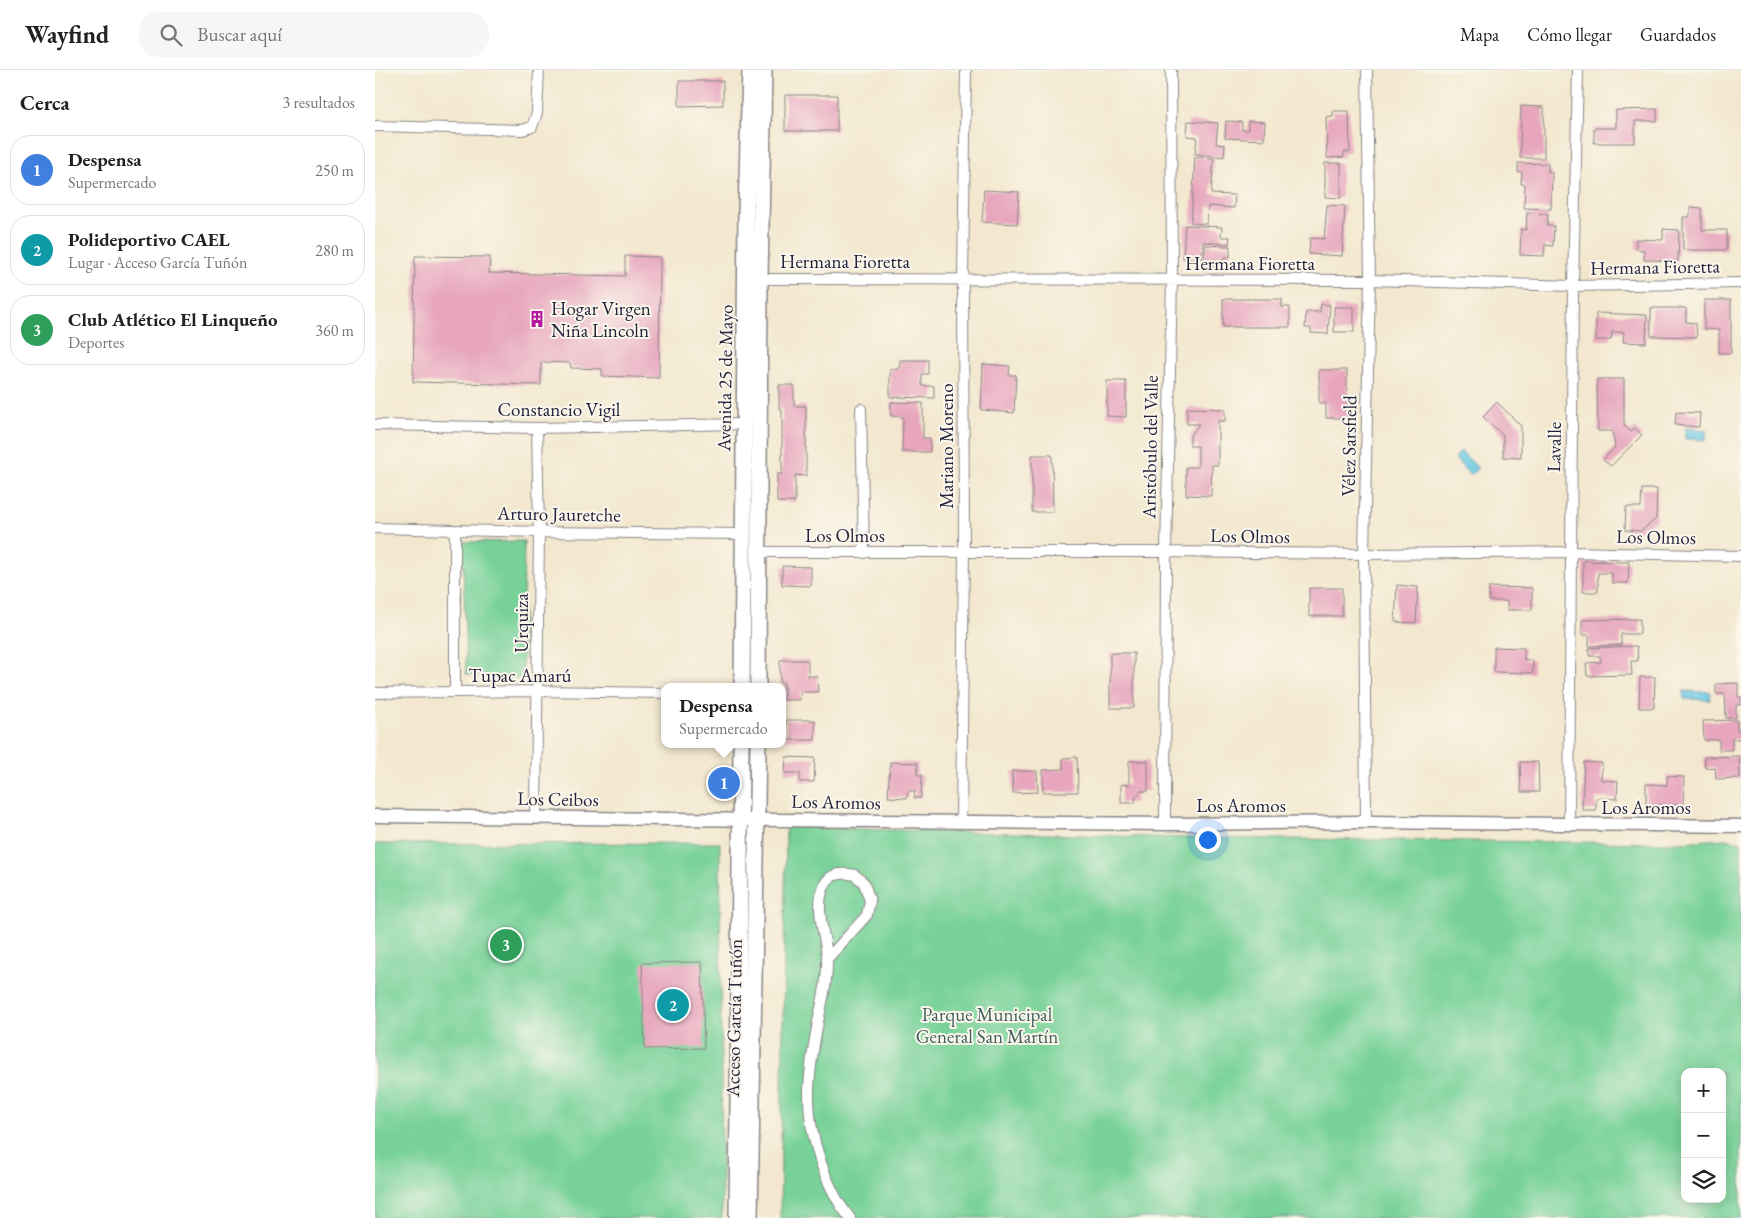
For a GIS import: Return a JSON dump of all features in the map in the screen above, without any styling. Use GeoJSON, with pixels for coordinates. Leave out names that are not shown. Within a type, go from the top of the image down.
{"type":"FeatureCollection","features":[{"type":"Feature","properties":{"kind":"main road","name":"Avenida 25 de Mayo"},"geometry":{"type":"LineString","coordinates":[[750,70],[759,534],[758,683]]}},
{"type":"Feature","properties":{"kind":"main road","name":"Avenida 25 de Mayo"},"geometry":{"type":"LineString","coordinates":[[742,683],[744,424],[764,70]]}},
{"type":"Feature","properties":{"kind":"main road"},"geometry":{"type":"LineString","coordinates":[[743,534],[759,534]]}},
{"type":"Feature","properties":{"kind":"main road"},"geometry":{"type":"LineString","coordinates":[[743,552],[759,552]]}},
{"type":"Feature","properties":{"kind":"main road"},"geometry":{"type":"LineString","coordinates":[[741,748],[741,820]]}},
{"type":"Feature","properties":{"kind":"main road"},"geometry":{"type":"LineString","coordinates":[[757,820],[758,748]]}},
{"type":"Feature","properties":{"kind":"main road","name":"Acceso García Tuñón"},"geometry":{"type":"LineString","coordinates":[[737,1218],[741,820]]}},
{"type":"Feature","properties":{"kind":"main road","name":"Acceso García Tuñón"},"geometry":{"type":"LineString","coordinates":[[750,1218],[757,820]]}},
{"type":"Feature","properties":{"kind":"street"},"geometry":{"type":"LineString","coordinates":[[375,126],[522,130],[532,127],[537,113],[539,70]]}},
{"type":"Feature","properties":{"kind":"street","name":"Mariano Moreno"},"geometry":{"type":"LineString","coordinates":[[961,822],[964,553],[963,278],[966,70]]}},
{"type":"Feature","properties":{"kind":"street","name":"Aristóbulo del Valle"},"geometry":{"type":"LineString","coordinates":[[1165,824],[1165,552],[1172,280],[1171,70]]}},
{"type":"Feature","properties":{"kind":"street","name":"Vélez Sarsfield"},"geometry":{"type":"LineString","coordinates":[[1366,822],[1364,554],[1370,280],[1367,70]]}},
{"type":"Feature","properties":{"kind":"street","name":"Lavalle"},"geometry":{"type":"LineString","coordinates":[[1569,825],[1573,286],[1578,70]]}},
{"type":"Feature","properties":{"kind":"street","name":"Hermana Fioretta"},"geometry":{"type":"LineString","coordinates":[[753,279],[1370,280],[1573,286],[1741,283]]}},
{"type":"Feature","properties":{"kind":"street"},"geometry":{"type":"LineString","coordinates":[[861,409],[864,553]]}},
{"type":"Feature","properties":{"kind":"street","name":"Constancio Vigil"},"geometry":{"type":"LineString","coordinates":[[375,425],[537,428],[744,424]]}},
{"type":"Feature","properties":{"kind":"street","name":"Urquiza"},"geometry":{"type":"LineString","coordinates":[[536,817],[539,532],[537,428]]}},
{"type":"Feature","properties":{"kind":"street","name":"Arturo Jauretche"},"geometry":{"type":"LineString","coordinates":[[375,528],[743,534]]}},
{"type":"Feature","properties":{"kind":"street"},"geometry":{"type":"LineString","coordinates":[[455,530],[455,692]]}},
{"type":"Feature","properties":{"kind":"street","name":"Los Olmos"},"geometry":{"type":"LineString","coordinates":[[759,552],[1364,554],[1571,552],[1741,556]]}},
{"type":"Feature","properties":{"kind":"street","name":"Tupac Amarú"},"geometry":{"type":"LineString","coordinates":[[375,693],[661,693]]}},
{"type":"Feature","properties":{"kind":"street","name":"Los Ceibos"},"geometry":{"type":"LineString","coordinates":[[375,816],[741,820]]}},
{"type":"Feature","properties":{"kind":"street","name":"Los Aromos"},"geometry":{"type":"LineString","coordinates":[[741,820],[1165,824],[1366,822],[1741,826]]}},
{"type":"Feature","properties":{"kind":"street"},"geometry":{"type":"LineString","coordinates":[[827,959],[867,915],[870,900],[864,883],[855,875],[836,874],[826,882],[821,894],[821,927],[827,959],[809,1093],[811,1127],[819,1159],[830,1185],[850,1218]]}},
{"type":"Feature","properties":{"kind":"green space"},"geometry":{"type":"Polygon","coordinates":[[[524,541],[522,679],[466,674],[463,542],[524,541]]]}},
{"type":"Feature","properties":{"kind":"green space","name":"Parque Municipal General San Martín"},"geometry":{"type":"Polygon","coordinates":[[[786,827],[1189,838],[1664,843],[1725,839],[1741,842],[1741,1218],[780,1218],[786,827]]]}},
{"type":"Feature","properties":{"kind":"green space"},"geometry":{"type":"Polygon","coordinates":[[[720,843],[722,1218],[375,1218],[375,844],[720,843]]]}},
{"type":"Feature","properties":{"kind":"water"},"geometry":{"type":"Polygon","coordinates":[[[1685,428],[1706,430],[1706,440],[1685,439],[1685,428]]]}},
{"type":"Feature","properties":{"kind":"water"},"geometry":{"type":"Polygon","coordinates":[[[1461,451],[1478,468],[1470,475],[1454,458],[1461,451]]]}},
{"type":"Feature","properties":{"kind":"water"},"geometry":{"type":"Polygon","coordinates":[[[1684,691],[1711,692],[1710,700],[1684,699],[1684,691]]]}},
{"type":"Feature","properties":{"kind":"building"},"geometry":{"type":"Polygon","coordinates":[[[679,81],[723,81],[723,105],[679,106],[679,81]]]}},
{"type":"Feature","properties":{"kind":"building"},"geometry":{"type":"Polygon","coordinates":[[[785,95],[837,95],[837,131],[785,131],[785,95]]]}},
{"type":"Feature","properties":{"kind":"building"},"geometry":{"type":"Polygon","coordinates":[[[1521,106],[1544,107],[1544,158],[1520,158],[1521,106]]]}},
{"type":"Feature","properties":{"kind":"building"},"geometry":{"type":"Polygon","coordinates":[[[1657,109],[1657,121],[1635,121],[1635,143],[1594,143],[1594,128],[1616,128],[1616,110],[1657,109]]]}},
{"type":"Feature","properties":{"kind":"building"},"geometry":{"type":"Polygon","coordinates":[[[1333,111],[1349,111],[1350,152],[1344,152],[1344,157],[1327,158],[1326,117],[1333,116],[1333,111]]]}},
{"type":"Feature","properties":{"kind":"building"},"geometry":{"type":"Polygon","coordinates":[[[1188,121],[1218,123],[1216,144],[1225,145],[1224,157],[1195,154],[1197,137],[1187,136],[1188,121]]]}},
{"type":"Feature","properties":{"kind":"building"},"geometry":{"type":"Polygon","coordinates":[[[1226,121],[1242,122],[1242,130],[1248,130],[1248,121],[1265,122],[1264,140],[1225,138],[1226,121]]]}},
{"type":"Feature","properties":{"kind":"building"},"geometry":{"type":"Polygon","coordinates":[[[1195,157],[1214,158],[1211,194],[1235,195],[1234,208],[1208,206],[1207,224],[1191,223],[1195,157]]]}},
{"type":"Feature","properties":{"kind":"building"},"geometry":{"type":"Polygon","coordinates":[[[1325,163],[1341,163],[1341,198],[1325,197],[1325,163]]]}},
{"type":"Feature","properties":{"kind":"building"},"geometry":{"type":"Polygon","coordinates":[[[1518,163],[1548,164],[1548,172],[1552,172],[1551,209],[1524,208],[1525,184],[1521,184],[1522,172],[1518,172],[1518,163]]]}},
{"type":"Feature","properties":{"kind":"building"},"geometry":{"type":"Polygon","coordinates":[[[984,190],[1019,192],[1017,224],[982,222],[984,190]]]}},
{"type":"Feature","properties":{"kind":"building"},"geometry":{"type":"Polygon","coordinates":[[[1327,205],[1345,206],[1342,256],[1309,254],[1310,238],[1324,239],[1327,205]]]}},
{"type":"Feature","properties":{"kind":"building"},"geometry":{"type":"Polygon","coordinates":[[[1690,207],[1702,208],[1702,230],[1727,230],[1727,250],[1683,250],[1683,217],[1690,217],[1690,207]]]}},
{"type":"Feature","properties":{"kind":"building"},"geometry":{"type":"Polygon","coordinates":[[[1527,213],[1548,214],[1547,226],[1554,226],[1553,246],[1545,245],[1544,256],[1520,255],[1521,229],[1526,230],[1527,213]]]}},
{"type":"Feature","properties":{"kind":"building"},"geometry":{"type":"Polygon","coordinates":[[[1185,225],[1222,227],[1221,237],[1230,237],[1229,244],[1203,242],[1202,259],[1183,258],[1185,225]]]}},
{"type":"Feature","properties":{"kind":"building"},"geometry":{"type":"Polygon","coordinates":[[[1663,229],[1679,230],[1678,261],[1644,260],[1644,250],[1636,249],[1636,239],[1663,240],[1663,229]]]}},
{"type":"Feature","properties":{"kind":"building"},"geometry":{"type":"Polygon","coordinates":[[[1205,245],[1230,246],[1230,257],[1224,257],[1223,266],[1204,265],[1205,245]]]}},
{"type":"Feature","properties":{"kind":"building","name":"Hogar Virgen Niña Lincoln"},"geometry":{"type":"Polygon","coordinates":[[[415,256],[490,257],[489,273],[625,276],[625,256],[660,257],[659,378],[602,376],[602,369],[571,368],[570,363],[541,362],[541,385],[413,382],[415,256]]]}},
{"type":"Feature","properties":{"kind":"building"},"geometry":{"type":"Polygon","coordinates":[[[1223,299],[1282,299],[1282,307],[1290,307],[1290,327],[1223,327],[1223,299]]]}},
{"type":"Feature","properties":{"kind":"building"},"geometry":{"type":"Polygon","coordinates":[[[1704,300],[1731,300],[1731,353],[1719,353],[1719,330],[1704,329],[1704,300]]]}},
{"type":"Feature","properties":{"kind":"building"},"geometry":{"type":"Polygon","coordinates":[[[1321,304],[1330,305],[1328,334],[1311,333],[1311,328],[1305,328],[1306,312],[1320,312],[1321,304]]]}},
{"type":"Feature","properties":{"kind":"building"},"geometry":{"type":"Polygon","coordinates":[[[1334,307],[1354,307],[1354,332],[1334,332],[1334,307]]]}},
{"type":"Feature","properties":{"kind":"building"},"geometry":{"type":"Polygon","coordinates":[[[1651,308],[1686,308],[1686,322],[1696,323],[1697,337],[1651,336],[1651,308]]]}},
{"type":"Feature","properties":{"kind":"building"},"geometry":{"type":"Polygon","coordinates":[[[1596,313],[1647,315],[1646,343],[1623,342],[1624,332],[1612,332],[1611,340],[1596,340],[1596,313]]]}},
{"type":"Feature","properties":{"kind":"building"},"geometry":{"type":"Polygon","coordinates":[[[900,360],[928,360],[928,374],[922,374],[922,386],[934,386],[934,398],[890,397],[890,369],[899,369],[900,360]]]}},
{"type":"Feature","properties":{"kind":"building"},"geometry":{"type":"Polygon","coordinates":[[[983,364],[1010,366],[1009,375],[1016,375],[1014,413],[981,410],[983,364]]]}},
{"type":"Feature","properties":{"kind":"building"},"geometry":{"type":"Polygon","coordinates":[[[1319,370],[1347,370],[1347,418],[1326,418],[1326,403],[1319,403],[1319,370]]]}},
{"type":"Feature","properties":{"kind":"building"},"geometry":{"type":"Polygon","coordinates":[[[1597,379],[1624,379],[1624,425],[1631,432],[1635,428],[1642,435],[1611,466],[1603,460],[1615,447],[1612,431],[1598,431],[1597,379]]]}},
{"type":"Feature","properties":{"kind":"building"},"geometry":{"type":"Polygon","coordinates":[[[1107,381],[1126,381],[1126,417],[1107,416],[1107,381]]]}},
{"type":"Feature","properties":{"kind":"building"},"geometry":{"type":"Polygon","coordinates":[[[779,385],[794,385],[794,406],[806,406],[806,476],[795,475],[795,502],[777,502],[777,474],[782,474],[782,409],[779,409],[779,385]]]}},
{"type":"Feature","properties":{"kind":"building"},"geometry":{"type":"Polygon","coordinates":[[[891,402],[923,403],[923,438],[930,438],[930,452],[902,452],[903,417],[891,416],[891,402]]]}},
{"type":"Feature","properties":{"kind":"building"},"geometry":{"type":"Polygon","coordinates":[[[1497,402],[1521,426],[1521,458],[1503,457],[1503,435],[1483,417],[1497,402]]]}},
{"type":"Feature","properties":{"kind":"building"},"geometry":{"type":"Polygon","coordinates":[[[1187,408],[1225,409],[1225,421],[1218,421],[1218,465],[1212,465],[1211,496],[1186,495],[1186,467],[1198,467],[1198,446],[1190,446],[1190,436],[1199,424],[1187,424],[1187,408]]]}},
{"type":"Feature","properties":{"kind":"building"},"geometry":{"type":"Polygon","coordinates":[[[1676,412],[1700,413],[1699,427],[1675,425],[1676,412]]]}},
{"type":"Feature","properties":{"kind":"building"},"geometry":{"type":"Polygon","coordinates":[[[1032,455],[1052,455],[1053,512],[1032,512],[1032,455]]]}},
{"type":"Feature","properties":{"kind":"building"},"geometry":{"type":"Polygon","coordinates":[[[1642,489],[1657,489],[1656,519],[1641,531],[1625,530],[1626,507],[1641,507],[1642,489]]]}},
{"type":"Feature","properties":{"kind":"building"},"geometry":{"type":"Polygon","coordinates":[[[1583,561],[1629,562],[1628,583],[1612,583],[1612,573],[1598,573],[1598,592],[1583,592],[1583,561]]]}},
{"type":"Feature","properties":{"kind":"building"},"geometry":{"type":"Polygon","coordinates":[[[782,566],[811,567],[811,586],[782,585],[782,566]]]}},
{"type":"Feature","properties":{"kind":"building"},"geometry":{"type":"Polygon","coordinates":[[[1397,585],[1418,587],[1416,623],[1395,622],[1397,585]]]}},
{"type":"Feature","properties":{"kind":"building"},"geometry":{"type":"Polygon","coordinates":[[[1489,587],[1532,588],[1532,610],[1507,610],[1507,601],[1489,601],[1489,587]]]}},
{"type":"Feature","properties":{"kind":"building"},"geometry":{"type":"Polygon","coordinates":[[[1309,588],[1342,588],[1342,616],[1309,616],[1309,588]]]}},
{"type":"Feature","properties":{"kind":"building"},"geometry":{"type":"Polygon","coordinates":[[[1640,619],[1640,634],[1621,634],[1621,645],[1589,646],[1589,635],[1582,635],[1582,620],[1640,619]]]}},
{"type":"Feature","properties":{"kind":"building"},"geometry":{"type":"Polygon","coordinates":[[[1637,646],[1638,661],[1631,661],[1632,675],[1587,676],[1586,663],[1601,662],[1600,656],[1589,656],[1589,648],[1637,646]]]}},
{"type":"Feature","properties":{"kind":"building"},"geometry":{"type":"Polygon","coordinates":[[[1494,647],[1524,648],[1524,660],[1533,660],[1533,673],[1494,672],[1494,647]]]}},
{"type":"Feature","properties":{"kind":"building"},"geometry":{"type":"Polygon","coordinates":[[[1110,653],[1134,653],[1134,708],[1110,708],[1110,653]]]}},
{"type":"Feature","properties":{"kind":"building"},"geometry":{"type":"Polygon","coordinates":[[[780,660],[808,660],[808,676],[817,676],[818,692],[800,692],[800,700],[786,700],[786,683],[780,683],[780,660]]]}},
{"type":"Feature","properties":{"kind":"building"},"geometry":{"type":"Polygon","coordinates":[[[1640,677],[1655,677],[1654,708],[1639,708],[1640,677]]]}},
{"type":"Feature","properties":{"kind":"building"},"geometry":{"type":"Polygon","coordinates":[[[1738,683],[1738,697],[1741,697],[1741,705],[1736,705],[1736,718],[1726,718],[1725,694],[1716,694],[1716,684],[1738,683]]]}},
{"type":"Feature","properties":{"kind":"building"},"geometry":{"type":"Polygon","coordinates":[[[786,720],[815,720],[815,740],[786,740],[786,720]]]}},
{"type":"Feature","properties":{"kind":"building"},"geometry":{"type":"Polygon","coordinates":[[[1737,720],[1737,730],[1741,730],[1741,739],[1732,739],[1732,750],[1719,750],[1719,740],[1704,740],[1703,721],[1737,720]]]}},
{"type":"Feature","properties":{"kind":"building"},"geometry":{"type":"Polygon","coordinates":[[[1739,756],[1740,778],[1716,779],[1715,767],[1705,768],[1704,757],[1739,756]]]}},
{"type":"Feature","properties":{"kind":"building"},"geometry":{"type":"Polygon","coordinates":[[[786,757],[815,758],[814,782],[800,782],[800,773],[785,773],[786,757]]]}},
{"type":"Feature","properties":{"kind":"building"},"geometry":{"type":"Polygon","coordinates":[[[1077,757],[1078,792],[1043,792],[1043,770],[1063,769],[1063,758],[1077,757]]]}},
{"type":"Feature","properties":{"kind":"building"},"geometry":{"type":"Polygon","coordinates":[[[1129,761],[1148,761],[1148,791],[1141,791],[1136,797],[1135,803],[1121,803],[1121,784],[1129,785],[1129,761]]]}},
{"type":"Feature","properties":{"kind":"building"},"geometry":{"type":"Polygon","coordinates":[[[890,762],[918,763],[917,775],[922,775],[921,798],[914,798],[915,791],[908,791],[907,798],[888,797],[890,762]]]}},
{"type":"Feature","properties":{"kind":"building"},"geometry":{"type":"Polygon","coordinates":[[[1520,762],[1538,762],[1539,792],[1521,792],[1520,762]]]}},
{"type":"Feature","properties":{"kind":"building"},"geometry":{"type":"Polygon","coordinates":[[[1584,762],[1602,763],[1601,780],[1618,781],[1617,799],[1596,798],[1596,810],[1582,810],[1584,762]]]}},
{"type":"Feature","properties":{"kind":"building"},"geometry":{"type":"Polygon","coordinates":[[[1012,771],[1037,771],[1038,792],[1013,793],[1012,771]]]}},
{"type":"Feature","properties":{"kind":"building"},"geometry":{"type":"Polygon","coordinates":[[[1667,776],[1684,777],[1683,805],[1646,805],[1646,784],[1667,785],[1667,776]]]}},
{"type":"Feature","properties":{"kind":"building"},"geometry":{"type":"Polygon","coordinates":[[[702,962],[704,1048],[645,1049],[642,963],[702,962]]]}},
{"type":"Feature","properties":{"kind":"place","name":"Hogar Virgen Niña Lincoln"},"geometry":{"type":"Point","coordinates":[537,319]}},
{"type":"Feature","properties":{"kind":"place","name":"Despensa"},"geometry":{"type":"Point","coordinates":[724,783]}},
{"type":"Feature","properties":{"kind":"place","name":"Club Atlético El Linqueño"},"geometry":{"type":"Point","coordinates":[506,945]}},
{"type":"Feature","properties":{"kind":"place","name":"Polideportivo CAEL"},"geometry":{"type":"Point","coordinates":[673,1005]}}]}
